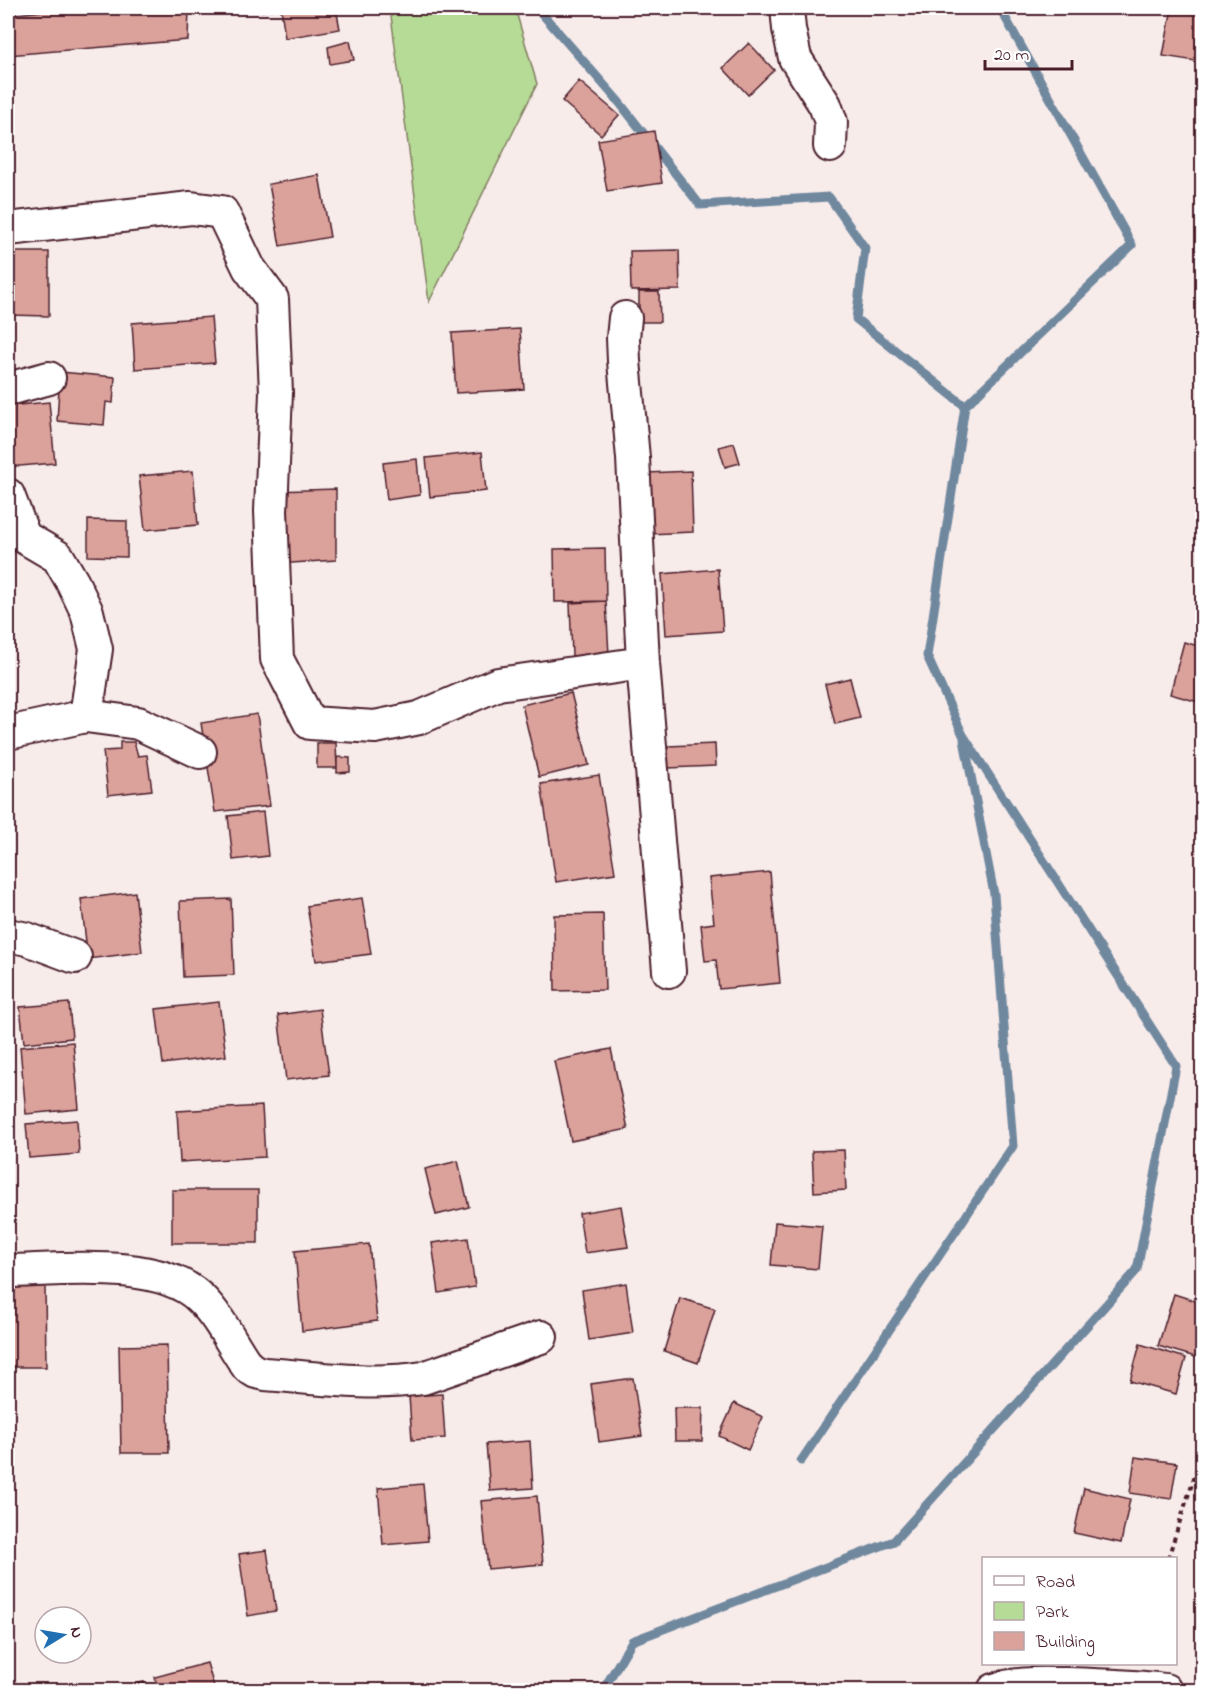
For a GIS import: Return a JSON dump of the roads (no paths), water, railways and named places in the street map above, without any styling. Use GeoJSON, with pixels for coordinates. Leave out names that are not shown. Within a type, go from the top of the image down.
{"type":"FeatureCollection","features":[{"type":"Feature","properties":{"kind":"street"},"geometry":{"type":"LineString","coordinates":[[787,8],[795,58],[825,105],[831,122],[830,146]]}},
{"type":"Feature","properties":{"kind":"street"},"geometry":{"type":"LineString","coordinates":[[8,229],[190,208],[222,212],[249,268],[272,299],[276,393],[271,511],[277,660],[310,723],[375,727],[419,718],[498,684],[643,663]]}},
{"type":"Feature","properties":{"kind":"street"},"geometry":{"type":"LineString","coordinates":[[625,318],[623,350],[633,458],[643,663],[669,971]]}},
{"type":"Feature","properties":{"kind":"street"},"geometry":{"type":"LineString","coordinates":[[8,390],[49,378]]}},
{"type":"Feature","properties":{"kind":"street"},"geometry":{"type":"LineString","coordinates":[[8,495],[24,537],[58,556],[87,612],[96,649],[86,716]]}},
{"type":"Feature","properties":{"kind":"street"},"geometry":{"type":"LineString","coordinates":[[8,733],[86,716],[138,723],[200,752]]}},
{"type":"Feature","properties":{"kind":"street"},"geometry":{"type":"LineString","coordinates":[[8,935],[27,939],[75,957]]}},
{"type":"Feature","properties":{"kind":"street"},"geometry":{"type":"LineString","coordinates":[[8,1271],[115,1270],[156,1275],[178,1282],[199,1296],[208,1306],[248,1367],[265,1374],[378,1382],[405,1381],[542,1337]]}},
{"type":"Feature","properties":{"kind":"street"},"geometry":{"type":"LineString","coordinates":[[994,1690],[1032,1683],[1127,1686],[1165,1690]]}},
{"type":"Feature","properties":{"kind":"waterway"},"geometry":{"type":"LineString","coordinates":[[537,8],[619,102],[700,205],[829,197],[865,248],[856,319],[965,406]]}},
{"type":"Feature","properties":{"kind":"waterway"},"geometry":{"type":"LineString","coordinates":[[603,1690],[632,1641],[894,1541],[1137,1270],[1176,1066],[963,735],[927,656],[965,406],[1132,245],[1000,8]]}},
{"type":"Feature","properties":{"kind":"waterway"},"geometry":{"type":"LineString","coordinates":[[801,1461],[1013,1146],[994,894],[964,740]]}}]}
